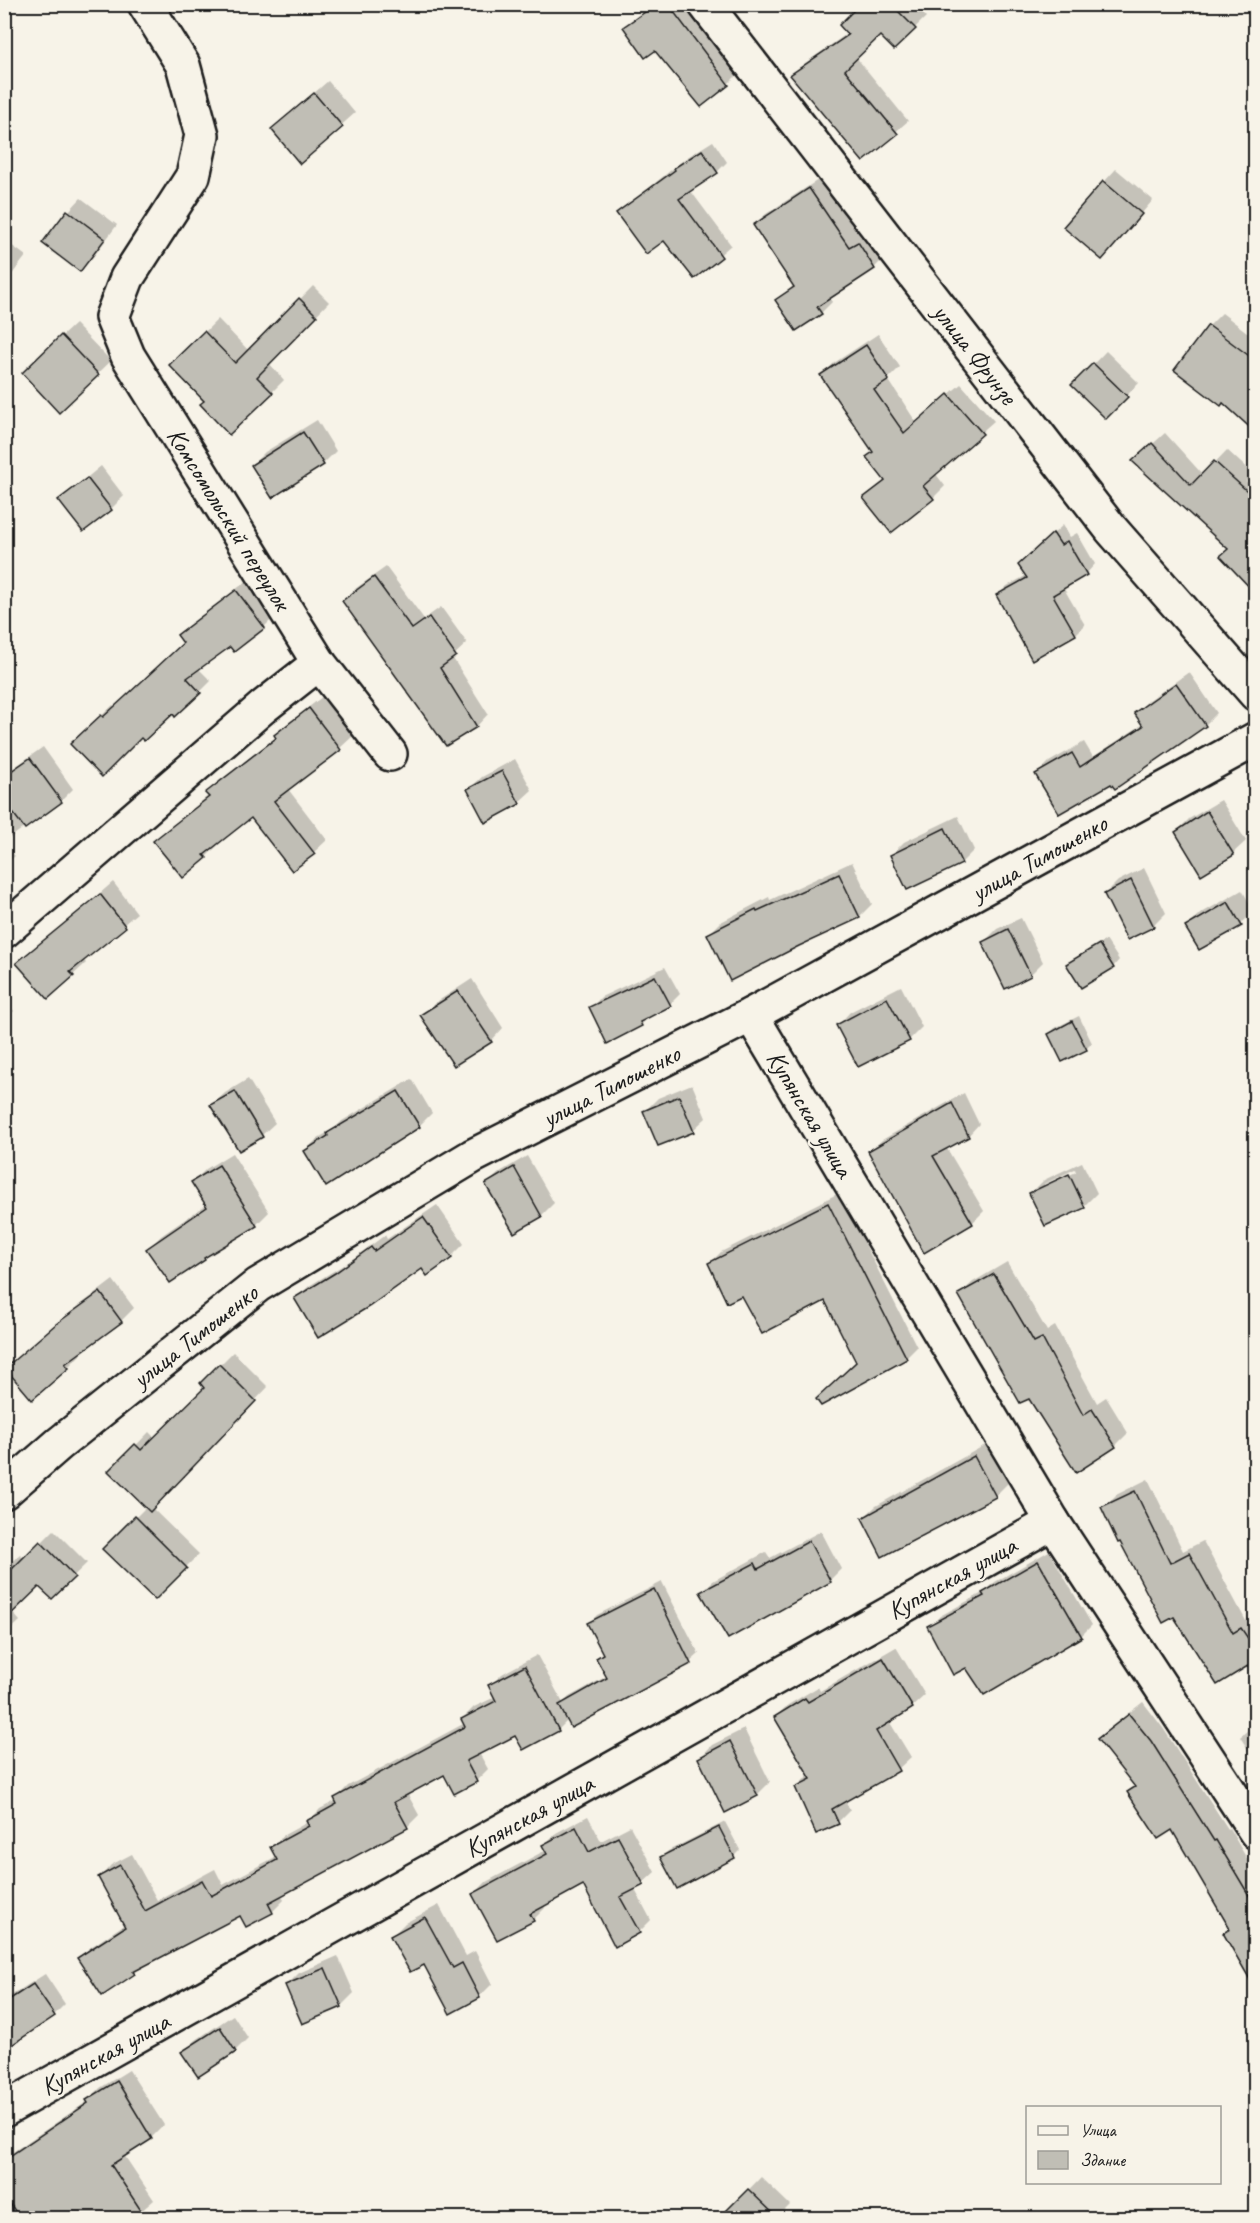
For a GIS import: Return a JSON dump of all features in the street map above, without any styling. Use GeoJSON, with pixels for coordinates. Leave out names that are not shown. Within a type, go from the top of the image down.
{"type":"FeatureCollection","features":[{"type":"Feature","properties":{"kind":"street","name":"Комсомольский переулок"},"geometry":{"type":"LineString","coordinates":[[145,4],[183,65],[202,135],[193,176],[127,278],[112,316],[128,356],[319,663],[390,754]]}},
{"type":"Feature","properties":{"kind":"street","name":"улица Фрунзе"},"geometry":{"type":"LineString","coordinates":[[705,4],[1111,529],[1256,694]]}},
{"type":"Feature","properties":{"kind":"street"},"geometry":{"type":"LineString","coordinates":[[4,931],[263,707],[319,663]]}},
{"type":"Feature","properties":{"kind":"street","name":"улица Тимошенко"},"geometry":{"type":"LineString","coordinates":[[4,1492],[59,1443],[258,1285],[473,1156],[752,1015],[1256,739]]}},
{"type":"Feature","properties":{"kind":"street","name":"Купянская улица"},"geometry":{"type":"LineString","coordinates":[[752,1015],[1053,1522],[1256,1832]]}},
{"type":"Feature","properties":{"kind":"street","name":"Купянская улица"},"geometry":{"type":"LineString","coordinates":[[4,2110],[1053,1522]]}},
{"type":"Feature","properties":{"kind":"building"},"geometry":{"type":"Polygon","coordinates":[[[657,4],[668,4],[729,85],[701,107],[655,51],[645,58],[623,27],[657,4]]]}},
{"type":"Feature","properties":{"kind":"building"},"geometry":{"type":"Polygon","coordinates":[[[860,4],[891,4],[916,29],[894,50],[880,36],[845,70],[898,134],[863,162],[790,75],[848,35],[839,25],[860,4]]]}},
{"type":"Feature","properties":{"kind":"building"},"geometry":{"type":"Polygon","coordinates":[[[314,93],[343,127],[300,164],[271,129],[314,93]]]}},
{"type":"Feature","properties":{"kind":"building"},"geometry":{"type":"Polygon","coordinates":[[[702,150],[718,173],[679,199],[722,257],[694,279],[664,241],[646,254],[616,213],[675,170],[674,168],[702,150]]]}},
{"type":"Feature","properties":{"kind":"building"},"geometry":{"type":"Polygon","coordinates":[[[1103,181],[1142,214],[1102,260],[1063,227],[1103,181]]]}},
{"type":"Feature","properties":{"kind":"building"},"geometry":{"type":"Polygon","coordinates":[[[809,188],[849,247],[858,242],[875,269],[817,307],[822,314],[796,331],[775,300],[794,287],[753,225],[809,188]]]}},
{"type":"Feature","properties":{"kind":"building"},"geometry":{"type":"Polygon","coordinates":[[[67,210],[105,239],[80,272],[42,243],[67,210]]]}},
{"type":"Feature","properties":{"kind":"building"},"geometry":{"type":"Polygon","coordinates":[[[299,298],[317,316],[257,377],[273,393],[229,435],[200,404],[204,401],[169,365],[204,331],[235,363],[299,298]]]}},
{"type":"Feature","properties":{"kind":"building"},"geometry":{"type":"Polygon","coordinates":[[[1208,325],[1256,361],[1256,433],[1223,403],[1221,406],[1174,370],[1208,325]]]}},
{"type":"Feature","properties":{"kind":"building"},"geometry":{"type":"Polygon","coordinates":[[[61,335],[99,375],[59,413],[22,373],[61,335]]]}},
{"type":"Feature","properties":{"kind":"building"},"geometry":{"type":"Polygon","coordinates":[[[866,345],[889,380],[874,390],[904,433],[948,394],[983,434],[923,486],[934,499],[891,533],[863,498],[885,481],[866,457],[873,452],[820,375],[866,345]]]}},
{"type":"Feature","properties":{"kind":"building"},"geometry":{"type":"Polygon","coordinates":[[[1093,363],[1128,397],[1106,419],[1071,385],[1093,363]]]}},
{"type":"Feature","properties":{"kind":"building"},"geometry":{"type":"Polygon","coordinates":[[[303,432],[324,465],[272,498],[251,465],[303,432]]]}},
{"type":"Feature","properties":{"kind":"building"},"geometry":{"type":"Polygon","coordinates":[[[1152,443],[1191,485],[1214,461],[1256,499],[1256,594],[1220,556],[1228,549],[1132,461],[1152,443]]]}},
{"type":"Feature","properties":{"kind":"building"},"geometry":{"type":"Polygon","coordinates":[[[87,478],[112,510],[83,532],[58,500],[87,478]]]}},
{"type":"Feature","properties":{"kind":"building"},"geometry":{"type":"Polygon","coordinates":[[[1053,533],[1061,545],[1067,541],[1087,575],[1053,595],[1076,635],[1032,660],[996,595],[1027,578],[1018,565],[1053,533]]]}},
{"type":"Feature","properties":{"kind":"building"},"geometry":{"type":"Polygon","coordinates":[[[374,577],[412,629],[429,617],[456,656],[440,668],[477,727],[446,746],[342,601],[374,577]]]}},
{"type":"Feature","properties":{"kind":"building"},"geometry":{"type":"Polygon","coordinates":[[[236,590],[265,628],[234,652],[230,647],[187,678],[201,693],[175,717],[173,714],[144,741],[141,738],[102,777],[70,744],[101,715],[103,717],[183,643],[177,635],[236,590]]]}},
{"type":"Feature","properties":{"kind":"building"},"geometry":{"type":"Polygon","coordinates":[[[1176,683],[1206,726],[1115,789],[1111,784],[1059,814],[1035,774],[1072,753],[1080,767],[1143,726],[1134,713],[1176,683]]]}},
{"type":"Feature","properties":{"kind":"building"},"geometry":{"type":"Polygon","coordinates":[[[309,708],[341,750],[274,801],[315,854],[292,871],[251,818],[204,855],[207,858],[183,878],[153,841],[209,797],[205,793],[276,738],[274,735],[309,708]]]}},
{"type":"Feature","properties":{"kind":"building"},"geometry":{"type":"Polygon","coordinates":[[[30,758],[62,802],[25,829],[4,801],[4,776],[30,758]]]}},
{"type":"Feature","properties":{"kind":"building"},"geometry":{"type":"Polygon","coordinates":[[[502,771],[520,804],[485,823],[467,789],[502,771]]]}},
{"type":"Feature","properties":{"kind":"building"},"geometry":{"type":"Polygon","coordinates":[[[1207,811],[1234,855],[1201,875],[1175,832],[1207,811]]]}},
{"type":"Feature","properties":{"kind":"building"},"geometry":{"type":"Polygon","coordinates":[[[945,828],[962,864],[907,890],[890,855],[945,828]]]}},
{"type":"Feature","properties":{"kind":"building"},"geometry":{"type":"Polygon","coordinates":[[[839,874],[860,918],[730,981],[707,934],[756,909],[757,911],[839,874]]]}},
{"type":"Feature","properties":{"kind":"building"},"geometry":{"type":"Polygon","coordinates":[[[1131,880],[1154,927],[1127,940],[1104,894],[1131,880]]]}},
{"type":"Feature","properties":{"kind":"building"},"geometry":{"type":"Polygon","coordinates":[[[100,894],[126,927],[70,972],[74,976],[48,999],[16,963],[100,894]]]}},
{"type":"Feature","properties":{"kind":"building"},"geometry":{"type":"Polygon","coordinates":[[[1228,902],[1242,926],[1199,950],[1185,927],[1228,902]]]}},
{"type":"Feature","properties":{"kind":"building"},"geometry":{"type":"Polygon","coordinates":[[[1008,929],[1031,976],[1005,989],[982,942],[1008,929]]]}},
{"type":"Feature","properties":{"kind":"building"},"geometry":{"type":"Polygon","coordinates":[[[1099,944],[1114,968],[1081,988],[1066,964],[1099,944]]]}},
{"type":"Feature","properties":{"kind":"building"},"geometry":{"type":"Polygon","coordinates":[[[655,976],[671,1006],[640,1022],[642,1026],[607,1044],[589,1007],[655,976]]]}},
{"type":"Feature","properties":{"kind":"building"},"geometry":{"type":"Polygon","coordinates":[[[458,991],[492,1042],[454,1066],[420,1015],[458,991]]]}},
{"type":"Feature","properties":{"kind":"building"},"geometry":{"type":"Polygon","coordinates":[[[887,998],[910,1041],[858,1067],[836,1025],[887,998]]]}},
{"type":"Feature","properties":{"kind":"building"},"geometry":{"type":"Polygon","coordinates":[[[1072,1021],[1087,1050],[1062,1062],[1048,1034],[1072,1021]]]}},
{"type":"Feature","properties":{"kind":"building"},"geometry":{"type":"Polygon","coordinates":[[[235,1091],[263,1137],[239,1151],[210,1105],[235,1091]]]}},
{"type":"Feature","properties":{"kind":"building"},"geometry":{"type":"Polygon","coordinates":[[[398,1091],[420,1127],[326,1187],[304,1151],[328,1136],[327,1133],[398,1091]]]}},
{"type":"Feature","properties":{"kind":"building"},"geometry":{"type":"Polygon","coordinates":[[[679,1096],[694,1132],[658,1146],[643,1111],[679,1096]]]}},
{"type":"Feature","properties":{"kind":"building"},"geometry":{"type":"Polygon","coordinates":[[[952,1103],[969,1137],[933,1156],[973,1224],[924,1253],[868,1151],[952,1103]]]}},
{"type":"Feature","properties":{"kind":"building"},"geometry":{"type":"Polygon","coordinates":[[[219,1165],[257,1226],[204,1258],[205,1260],[170,1283],[146,1249],[207,1207],[191,1182],[219,1165]]]}},
{"type":"Feature","properties":{"kind":"building"},"geometry":{"type":"Polygon","coordinates":[[[514,1167],[542,1217],[514,1233],[485,1184],[514,1167]]]}},
{"type":"Feature","properties":{"kind":"building"},"geometry":{"type":"Polygon","coordinates":[[[1069,1174],[1085,1208],[1045,1226],[1029,1193],[1069,1174]]]}},
{"type":"Feature","properties":{"kind":"building"},"geometry":{"type":"Polygon","coordinates":[[[828,1203],[907,1359],[821,1406],[816,1399],[856,1362],[825,1301],[762,1334],[741,1296],[727,1303],[708,1263],[828,1203]]]}},
{"type":"Feature","properties":{"kind":"building"},"geometry":{"type":"Polygon","coordinates":[[[423,1217],[452,1258],[427,1276],[422,1269],[370,1306],[318,1338],[294,1298],[371,1247],[374,1251],[423,1217]]]}},
{"type":"Feature","properties":{"kind":"building"},"geometry":{"type":"Polygon","coordinates":[[[994,1274],[1034,1342],[1042,1338],[1083,1415],[1092,1409],[1116,1447],[1076,1473],[1029,1399],[1020,1403],[958,1294],[994,1274]]]}},
{"type":"Feature","properties":{"kind":"building"},"geometry":{"type":"Polygon","coordinates":[[[100,1292],[122,1322],[65,1364],[69,1368],[32,1400],[5,1368],[56,1324],[100,1292]]]}},
{"type":"Feature","properties":{"kind":"building"},"geometry":{"type":"Polygon","coordinates":[[[219,1364],[256,1401],[150,1512],[108,1471],[135,1444],[141,1450],[204,1388],[200,1383],[219,1364]]]}},
{"type":"Feature","properties":{"kind":"building"},"geometry":{"type":"Polygon","coordinates":[[[974,1456],[996,1497],[882,1557],[862,1518],[974,1456]]]}},
{"type":"Feature","properties":{"kind":"building"},"geometry":{"type":"Polygon","coordinates":[[[1135,1491],[1170,1563],[1189,1553],[1233,1633],[1241,1628],[1256,1650],[1256,1661],[1217,1685],[1174,1617],[1163,1623],[1120,1542],[1118,1543],[1101,1507],[1135,1491]]]}},
{"type":"Feature","properties":{"kind":"building"},"geometry":{"type":"Polygon","coordinates":[[[135,1516],[187,1568],[155,1600],[102,1549],[135,1516]]]}},
{"type":"Feature","properties":{"kind":"building"},"geometry":{"type":"Polygon","coordinates":[[[40,1541],[75,1577],[52,1599],[39,1587],[4,1621],[4,1577],[40,1541]]]}},
{"type":"Feature","properties":{"kind":"building"},"geometry":{"type":"Polygon","coordinates":[[[809,1541],[831,1582],[728,1639],[700,1592],[755,1563],[758,1569],[809,1541]]]}},
{"type":"Feature","properties":{"kind":"building"},"geometry":{"type":"Polygon","coordinates":[[[1038,1561],[1082,1637],[984,1695],[966,1668],[953,1675],[927,1626],[984,1596],[982,1593],[1038,1561]]]}},
{"type":"Feature","properties":{"kind":"building"},"geometry":{"type":"Polygon","coordinates":[[[654,1589],[691,1664],[571,1728],[559,1705],[607,1678],[596,1658],[603,1654],[587,1623],[654,1589]]]}},
{"type":"Feature","properties":{"kind":"building"},"geometry":{"type":"Polygon","coordinates":[[[883,1658],[913,1708],[876,1731],[899,1771],[832,1809],[839,1824],[816,1834],[795,1787],[811,1779],[774,1717],[805,1698],[808,1702],[883,1658]]]}},
{"type":"Feature","properties":{"kind":"building"},"geometry":{"type":"Polygon","coordinates":[[[525,1666],[559,1731],[523,1750],[515,1736],[466,1761],[477,1782],[454,1794],[444,1775],[394,1802],[408,1828],[268,1903],[273,1913],[246,1927],[240,1916],[133,1972],[135,1974],[102,1996],[77,1958],[125,1927],[98,1877],[120,1865],[145,1911],[202,1880],[211,1896],[277,1860],[270,1847],[309,1826],[306,1821],[337,1804],[334,1798],[465,1727],[461,1719],[496,1701],[488,1685],[525,1666]]]}},
{"type":"Feature","properties":{"kind":"building"},"geometry":{"type":"Polygon","coordinates":[[[1129,1714],[1151,1741],[1214,1841],[1216,1840],[1256,1907],[1256,1990],[1223,1933],[1230,1929],[1172,1830],[1158,1839],[1127,1792],[1135,1787],[1097,1739],[1129,1714]]]}},
{"type":"Feature","properties":{"kind":"building"},"geometry":{"type":"Polygon","coordinates":[[[730,1741],[758,1796],[725,1813],[698,1758],[730,1741]]]}},
{"type":"Feature","properties":{"kind":"building"},"geometry":{"type":"Polygon","coordinates":[[[576,1827],[589,1852],[618,1837],[644,1885],[620,1897],[640,1933],[615,1947],[583,1885],[530,1914],[534,1921],[497,1940],[472,1894],[547,1854],[542,1845],[576,1827]]]}},
{"type":"Feature","properties":{"kind":"building"},"geometry":{"type":"Polygon","coordinates":[[[719,1827],[735,1858],[677,1889],[660,1857],[719,1827]]]}},
{"type":"Feature","properties":{"kind":"building"},"geometry":{"type":"Polygon","coordinates":[[[425,1917],[453,1968],[462,1963],[480,1998],[450,2014],[424,1965],[410,1972],[390,1936],[425,1917]]]}},
{"type":"Feature","properties":{"kind":"building"},"geometry":{"type":"Polygon","coordinates":[[[325,1968],[342,2007],[302,2024],[285,1985],[325,1968]]]}},
{"type":"Feature","properties":{"kind":"building"},"geometry":{"type":"Polygon","coordinates":[[[33,1984],[55,2016],[4,2050],[4,2003],[33,1984]]]}},
{"type":"Feature","properties":{"kind":"building"},"geometry":{"type":"Polygon","coordinates":[[[220,2027],[236,2052],[198,2077],[181,2052],[220,2027]]]}},
{"type":"Feature","properties":{"kind":"building"},"geometry":{"type":"Polygon","coordinates":[[[117,2081],[152,2139],[111,2165],[146,2218],[20,2218],[4,2195],[4,2160],[88,2103],[86,2100],[117,2081]]]}},
{"type":"Feature","properties":{"kind":"building"},"geometry":{"type":"Polygon","coordinates":[[[748,2189],[778,2218],[719,2218],[748,2189]]]}}]}
